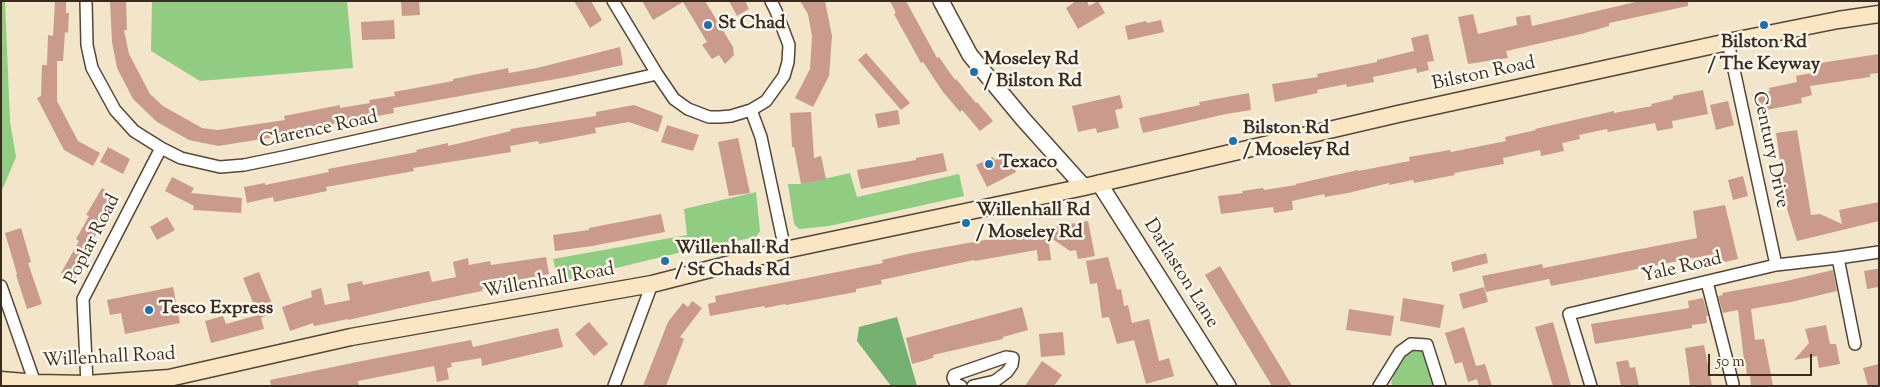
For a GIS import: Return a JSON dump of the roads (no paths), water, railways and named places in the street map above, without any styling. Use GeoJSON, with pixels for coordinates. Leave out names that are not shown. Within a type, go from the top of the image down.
{"type":"FeatureCollection","features":[{"type":"Feature","properties":{"kind":"main road","name":"Bilston Road"},"geometry":{"type":"LineString","coordinates":[[1091,185],[1398,114],[1728,42],[1838,20],[1879,14]]}},
{"type":"Feature","properties":{"kind":"main road","name":"Willenhall Road"},"geometry":{"type":"LineString","coordinates":[[1,380],[36,384],[87,384],[169,378],[351,337],[652,284],[786,250],[1091,185]]}},
{"type":"Feature","properties":{"kind":"street","name":"Clarence Road"},"geometry":{"type":"LineString","coordinates":[[86,1],[87,45],[92,68],[100,86],[115,110],[134,130],[161,148],[181,158],[220,167],[244,165],[657,74]]}},
{"type":"Feature","properties":{"kind":"street"},"geometry":{"type":"LineString","coordinates":[[613,1],[674,99],[688,109],[709,117],[731,116],[751,110],[766,102],[784,76],[788,62],[788,45],[771,1]]}},
{"type":"Feature","properties":{"kind":"street","name":"Darlaston Lane"},"geometry":{"type":"LineString","coordinates":[[941,1],[970,55],[1023,120],[1091,185],[1228,386]]}},
{"type":"Feature","properties":{"kind":"street","name":"Century Drive"},"geometry":{"type":"LineString","coordinates":[[1728,42],[1776,265]]}},
{"type":"Feature","properties":{"kind":"street"},"geometry":{"type":"LineString","coordinates":[[751,110],[761,137],[786,250]]}},
{"type":"Feature","properties":{"kind":"street","name":"Poplar Road"},"geometry":{"type":"LineString","coordinates":[[87,384],[83,299],[161,148]]}},
{"type":"Feature","properties":{"kind":"street","name":"Yale Road"},"geometry":{"type":"LineString","coordinates":[[1591,386],[1569,314],[1776,265],[1879,252]]}},
{"type":"Feature","properties":{"kind":"street"},"geometry":{"type":"LineString","coordinates":[[1838,258],[1855,344]]}},
{"type":"Feature","properties":{"kind":"street"},"geometry":{"type":"LineString","coordinates":[[1707,282],[1732,384]]}},
{"type":"Feature","properties":{"kind":"street"},"geometry":{"type":"LineString","coordinates":[[614,386],[652,284]]}},
{"type":"Feature","properties":{"kind":"street"},"geometry":{"type":"LineString","coordinates":[[1,286],[36,384]]}},
{"type":"Feature","properties":{"kind":"street"},"geometry":{"type":"LineString","coordinates":[[1381,385],[1400,352],[1411,344],[1427,345],[1440,386]]}},
{"type":"Feature","properties":{"kind":"street"},"geometry":{"type":"LineString","coordinates":[[961,386],[956,384],[953,378],[954,374],[1006,357],[1013,358],[1012,365],[996,383],[973,386]]}},
{"type":"Feature","properties":{"kind":"place","name":"St Chad"},"geometry":{"type":"Point","coordinates":[708,25]}},
{"type":"Feature","properties":{"kind":"place","name":"Bilston Rd / The Keyway"},"geometry":{"type":"Point","coordinates":[1764,25]}},
{"type":"Feature","properties":{"kind":"place","name":"Moseley Rd / Bilston Rd"},"geometry":{"type":"Point","coordinates":[974,72]}},
{"type":"Feature","properties":{"kind":"place","name":"Bilston Rd / Moseley Rd"},"geometry":{"type":"Point","coordinates":[1233,141]}},
{"type":"Feature","properties":{"kind":"place","name":"Texaco"},"geometry":{"type":"Point","coordinates":[989,164]}},
{"type":"Feature","properties":{"kind":"place","name":"Willenhall Rd / Moseley Rd"},"geometry":{"type":"Point","coordinates":[966,223]}},
{"type":"Feature","properties":{"kind":"place","name":"Willenhall Rd / St Chads Rd"},"geometry":{"type":"Point","coordinates":[665,261]}},
{"type":"Feature","properties":{"kind":"place","name":"Tesco Express"},"geometry":{"type":"Point","coordinates":[149,310]}}]}
